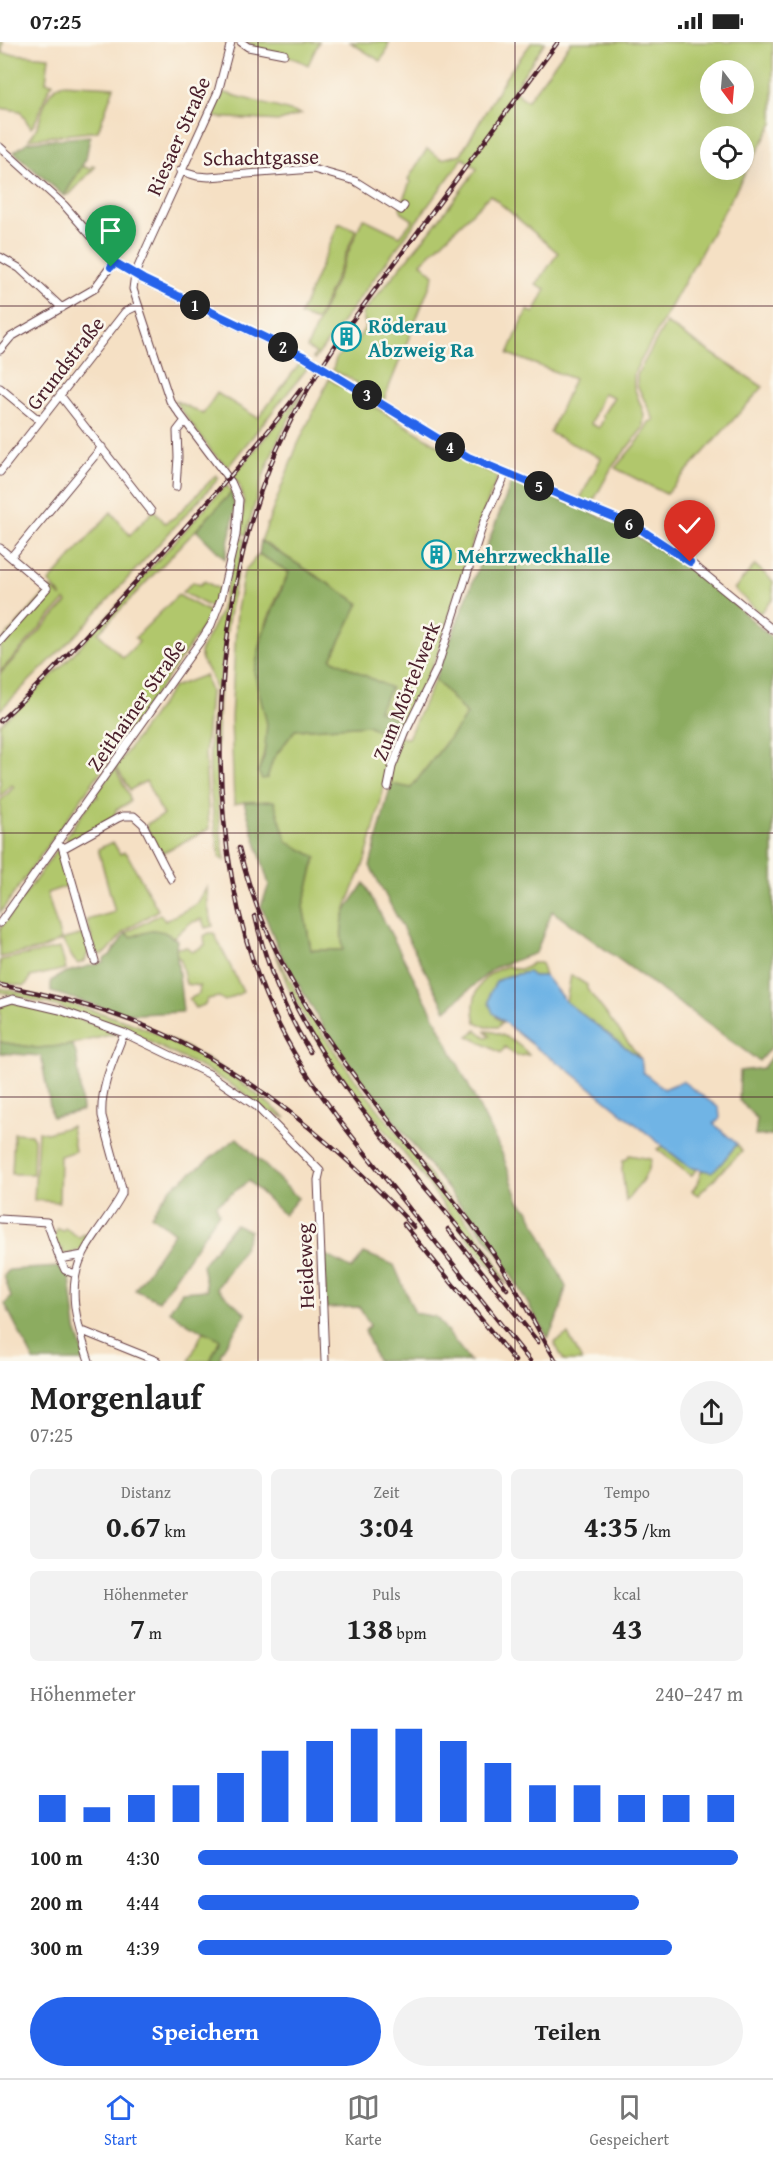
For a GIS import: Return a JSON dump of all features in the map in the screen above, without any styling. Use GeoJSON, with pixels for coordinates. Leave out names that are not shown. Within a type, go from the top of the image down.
{"type":"FeatureCollection","features":[{"type":"Feature","properties":{"kind":"street","name":"Riesaer Straße"},"geometry":{"type":"LineString","coordinates":[[135,274],[218,92],[231,42]]}},
{"type":"Feature","properties":{"kind":"street"},"geometry":{"type":"LineString","coordinates":[[241,42],[248,47],[284,54]]}},
{"type":"Feature","properties":{"kind":"street"},"geometry":{"type":"LineString","coordinates":[[0,147],[64,205],[114,262],[303,356],[468,457],[637,527],[685,558],[773,630]]}},
{"type":"Feature","properties":{"kind":"street","name":"Schachtgasse"},"geometry":{"type":"LineString","coordinates":[[180,171],[209,177],[313,169],[355,181],[401,210],[404,206]]}},
{"type":"Feature","properties":{"kind":"street"},"geometry":{"type":"LineString","coordinates":[[0,257],[19,268],[62,308]]}},
{"type":"Feature","properties":{"kind":"street"},"geometry":{"type":"LineString","coordinates":[[0,350],[11,337],[94,289],[114,262]]}},
{"type":"Feature","properties":{"kind":"street"},"geometry":{"type":"LineString","coordinates":[[135,274],[133,289],[137,306],[170,401],[184,422],[177,431],[176,487]]}},
{"type":"Feature","properties":{"kind":"street","name":"Grundstraße"},"geometry":{"type":"LineString","coordinates":[[0,472],[125,312],[137,306]]}},
{"type":"Feature","properties":{"kind":"street"},"geometry":{"type":"LineString","coordinates":[[0,388],[40,421]]}},
{"type":"Feature","properties":{"kind":"street"},"geometry":{"type":"LineString","coordinates":[[60,395],[151,511]]}},
{"type":"Feature","properties":{"kind":"street","name":"Zeithainer Straße"},"geometry":{"type":"LineString","coordinates":[[0,923],[211,625],[236,535],[239,508],[236,490],[231,482],[184,422]]}},
{"type":"Feature","properties":{"kind":"street"},"geometry":{"type":"LineString","coordinates":[[11,557],[102,447]]}},
{"type":"Feature","properties":{"kind":"street","name":"Zum Mörtelwerk"},"geometry":{"type":"LineString","coordinates":[[388,787],[392,767],[407,729],[437,668],[484,520],[506,473]]}},
{"type":"Feature","properties":{"kind":"street"},"geometry":{"type":"LineString","coordinates":[[0,548],[47,588],[0,641]]}},
{"type":"Feature","properties":{"kind":"street"},"geometry":{"type":"LineString","coordinates":[[64,848],[118,818],[134,816],[143,824],[171,879]]}},
{"type":"Feature","properties":{"kind":"street"},"geometry":{"type":"LineString","coordinates":[[58,842],[64,848],[95,961]]}},
{"type":"Feature","properties":{"kind":"street"},"geometry":{"type":"LineString","coordinates":[[0,1002],[12,999],[49,1007],[124,1033],[106,1080],[101,1104],[122,1194],[82,1255],[75,1274],[74,1298],[80,1332],[89,1361]]}},
{"type":"Feature","properties":{"kind":"street","name":"Heideweg"},"geometry":{"type":"LineString","coordinates":[[124,1033],[176,1057],[225,1084],[256,1106],[320,1171],[318,1180],[325,1361]]}},
{"type":"Feature","properties":{"kind":"street"},"geometry":{"type":"LineString","coordinates":[[0,1219],[47,1222],[65,1270],[75,1274]]}},
{"type":"Feature","properties":{"kind":"street"},"geometry":{"type":"LineString","coordinates":[[60,1260],[82,1255]]}},
{"type":"Feature","properties":{"kind":"street"},"geometry":{"type":"LineString","coordinates":[[80,1332],[157,1361]]}},
{"type":"Feature","properties":{"kind":"green space"},"geometry":{"type":"Polygon","coordinates":[[[0,42],[3,42],[2,53],[49,57],[46,82],[53,83],[31,128],[20,111],[0,108],[0,42]]]}},
{"type":"Feature","properties":{"kind":"green space"},"geometry":{"type":"Polygon","coordinates":[[[247,42],[319,42],[308,65],[293,58],[261,50],[247,42]]]}},
{"type":"Feature","properties":{"kind":"green space"},"geometry":{"type":"Polygon","coordinates":[[[350,42],[389,42],[386,53],[380,61],[350,42]]]}},
{"type":"Feature","properties":{"kind":"green space"},"geometry":{"type":"Polygon","coordinates":[[[532,42],[545,42],[513,90],[527,101],[571,42],[773,42],[773,123],[754,157],[754,126],[700,126],[700,180],[741,180],[634,373],[634,387],[644,414],[643,428],[612,467],[594,500],[588,503],[580,499],[601,458],[550,433],[574,379],[508,354],[527,310],[534,313],[546,289],[536,285],[558,253],[490,195],[421,263],[434,275],[383,402],[345,375],[333,370],[337,357],[353,345],[366,326],[362,314],[431,230],[477,169],[463,158],[315,359],[313,358],[316,353],[307,348],[363,218],[400,236],[413,220],[402,213],[400,207],[410,182],[408,179],[427,149],[442,159],[461,154],[506,77],[532,42]],[[603,393],[591,424],[599,428],[604,418],[602,416],[614,397],[603,393]]]}},
{"type":"Feature","properties":{"kind":"green space"},"geometry":{"type":"Polygon","coordinates":[[[61,84],[114,87],[98,131],[29,139],[38,125],[49,95],[61,84]]]}},
{"type":"Feature","properties":{"kind":"green space"},"geometry":{"type":"Polygon","coordinates":[[[222,92],[301,114],[280,121],[211,117],[222,92]]]}},
{"type":"Feature","properties":{"kind":"green space"},"geometry":{"type":"Polygon","coordinates":[[[90,136],[86,159],[64,196],[14,152],[28,142],[90,136]]]}},
{"type":"Feature","properties":{"kind":"green space"},"geometry":{"type":"Polygon","coordinates":[[[82,166],[90,169],[92,166],[95,167],[70,194],[64,196],[82,166]]]}},
{"type":"Feature","properties":{"kind":"green space"},"geometry":{"type":"Polygon","coordinates":[[[339,223],[356,230],[317,321],[300,315],[339,223]]]}},
{"type":"Feature","properties":{"kind":"green space"},"geometry":{"type":"Polygon","coordinates":[[[666,323],[763,387],[666,494],[615,468],[639,440],[649,422],[654,420],[637,385],[637,375],[666,323]]]}},
{"type":"Feature","properties":{"kind":"green space"},"geometry":{"type":"Polygon","coordinates":[[[302,361],[310,365],[228,467],[212,452],[174,400],[203,414],[217,393],[258,418],[302,361]]]}},
{"type":"Feature","properties":{"kind":"green space"},"geometry":{"type":"Polygon","coordinates":[[[329,379],[451,453],[496,475],[497,479],[475,534],[438,653],[405,723],[378,710],[390,688],[331,659],[359,603],[261,541],[297,446],[329,379]]]}},
{"type":"Feature","properties":{"kind":"green space"},"geometry":{"type":"Polygon","coordinates":[[[303,392],[276,444],[262,479],[246,535],[240,533],[243,496],[233,476],[303,392]]]}},
{"type":"Feature","properties":{"kind":"green space"},"geometry":{"type":"Polygon","coordinates":[[[216,475],[219,478],[79,632],[0,710],[0,674],[67,602],[65,600],[0,672],[0,643],[50,588],[62,597],[49,582],[111,512],[130,535],[154,510],[165,523],[175,517],[216,475]]]}},
{"type":"Feature","properties":{"kind":"green space"},"geometry":{"type":"Polygon","coordinates":[[[512,481],[610,520],[704,577],[773,639],[773,1045],[759,1061],[552,911],[536,953],[494,968],[446,1010],[370,866],[391,784],[411,788],[467,715],[435,679],[512,481]]]}},
{"type":"Feature","properties":{"kind":"green space"},"geometry":{"type":"Polygon","coordinates":[[[226,485],[232,492],[98,633],[123,658],[139,642],[135,638],[178,595],[211,614],[0,913],[0,801],[14,787],[12,785],[0,797],[0,724],[63,665],[226,485]]]}},
{"type":"Feature","properties":{"kind":"green space"},"geometry":{"type":"Polygon","coordinates":[[[232,492],[235,509],[225,559],[196,530],[232,492]]]}},
{"type":"Feature","properties":{"kind":"green space"},"geometry":{"type":"Polygon","coordinates":[[[238,539],[245,539],[222,661],[217,722],[217,793],[225,861],[220,858],[210,786],[210,742],[215,693],[200,652],[220,613],[238,539]]]}},
{"type":"Feature","properties":{"kind":"green space"},"geometry":{"type":"Polygon","coordinates":[[[261,541],[359,603],[331,659],[391,688],[378,710],[405,723],[396,738],[387,736],[368,725],[295,730],[273,759],[267,778],[262,779],[258,772],[264,757],[267,724],[254,672],[263,633],[289,572],[259,554],[261,541]]]}},
{"type":"Feature","properties":{"kind":"green space"},"geometry":{"type":"Polygon","coordinates":[[[259,554],[289,571],[263,635],[267,721],[263,755],[258,772],[267,778],[273,759],[295,730],[368,725],[387,736],[408,738],[435,679],[467,715],[411,788],[385,783],[365,860],[344,914],[341,937],[343,950],[311,950],[303,906],[316,858],[287,842],[274,802],[234,804],[231,719],[237,609],[244,571],[259,554]]]}},
{"type":"Feature","properties":{"kind":"green space"},"geometry":{"type":"Polygon","coordinates":[[[755,565],[773,581],[773,599],[760,613],[734,589],[755,565]]]}},
{"type":"Feature","properties":{"kind":"green space"},"geometry":{"type":"Polygon","coordinates":[[[204,581],[219,589],[212,608],[182,592],[193,582],[200,585],[204,581]]]}},
{"type":"Feature","properties":{"kind":"green space"},"geometry":{"type":"Polygon","coordinates":[[[205,675],[210,692],[205,754],[209,829],[160,854],[147,824],[163,815],[146,781],[130,790],[116,767],[173,687],[205,675]]]}},
{"type":"Feature","properties":{"kind":"green space"},"geometry":{"type":"Polygon","coordinates":[[[115,768],[129,795],[130,802],[116,810],[114,818],[69,843],[66,836],[94,798],[98,797],[96,794],[115,768]]]}},
{"type":"Feature","properties":{"kind":"green space"},"geometry":{"type":"Polygon","coordinates":[[[274,801],[287,842],[316,857],[303,906],[311,950],[343,950],[342,929],[345,914],[364,883],[432,1012],[502,1153],[519,1201],[529,1211],[566,1287],[560,1312],[548,1338],[500,1256],[332,1041],[282,957],[261,906],[269,885],[244,802],[274,801]]]}},
{"type":"Feature","properties":{"kind":"green space"},"geometry":{"type":"Polygon","coordinates":[[[113,842],[120,854],[124,852],[127,854],[158,910],[125,931],[107,952],[101,955],[95,951],[87,920],[115,912],[98,849],[113,842]]]}},
{"type":"Feature","properties":{"kind":"green space"},"geometry":{"type":"Polygon","coordinates":[[[60,849],[70,885],[47,893],[61,940],[42,949],[0,957],[0,929],[56,851],[60,849]]]}},
{"type":"Feature","properties":{"kind":"green space"},"geometry":{"type":"Polygon","coordinates":[[[207,887],[208,908],[213,926],[205,928],[202,919],[190,923],[174,937],[158,932],[147,932],[131,937],[126,933],[160,914],[165,921],[197,904],[207,887]]]}},
{"type":"Feature","properties":{"kind":"green space"},"geometry":{"type":"Polygon","coordinates":[[[154,930],[164,932],[177,940],[183,1012],[137,1014],[118,1012],[51,992],[51,981],[64,973],[104,962],[104,959],[110,955],[126,933],[131,937],[154,930]]]}},
{"type":"Feature","properties":{"kind":"green space"},"geometry":{"type":"Polygon","coordinates":[[[214,933],[243,992],[225,1001],[219,997],[208,999],[204,1005],[195,1008],[189,999],[199,994],[200,986],[186,984],[176,948],[187,947],[192,952],[205,945],[204,936],[214,933]]]}},
{"type":"Feature","properties":{"kind":"green space"},"geometry":{"type":"Polygon","coordinates":[[[84,934],[89,949],[85,961],[78,964],[61,940],[84,934]]]}},
{"type":"Feature","properties":{"kind":"green space"},"geometry":{"type":"Polygon","coordinates":[[[273,946],[308,1012],[329,1043],[373,1103],[482,1239],[507,1285],[479,1254],[426,1181],[326,1056],[289,989],[273,946]]]}},
{"type":"Feature","properties":{"kind":"green space"},"geometry":{"type":"Polygon","coordinates":[[[60,948],[66,969],[30,977],[24,986],[0,982],[0,960],[60,948]]]}},
{"type":"Feature","properties":{"kind":"green space"},"geometry":{"type":"Polygon","coordinates":[[[532,963],[541,963],[545,976],[533,976],[527,972],[504,977],[496,1017],[502,1022],[498,1027],[486,1027],[476,1022],[474,1003],[484,980],[499,969],[508,966],[521,969],[532,963]]]}},
{"type":"Feature","properties":{"kind":"green space"},"geometry":{"type":"Polygon","coordinates":[[[571,975],[587,985],[587,989],[641,1059],[566,1002],[571,975]]]}},
{"type":"Feature","properties":{"kind":"green space"},"geometry":{"type":"Polygon","coordinates":[[[0,988],[80,1007],[160,1035],[218,1067],[248,1087],[286,1118],[265,1110],[240,1090],[210,1072],[130,1032],[60,1007],[0,992],[0,988]]]}},
{"type":"Feature","properties":{"kind":"green space"},"geometry":{"type":"Polygon","coordinates":[[[10,1002],[59,1012],[118,1033],[65,1046],[37,1048],[0,1042],[0,1006],[10,1002]]]}},
{"type":"Feature","properties":{"kind":"green space"},"geometry":{"type":"Polygon","coordinates":[[[477,1030],[486,1037],[490,1036],[486,1031],[503,1036],[529,1055],[516,1056],[505,1047],[501,1053],[468,1036],[477,1030]]]}},
{"type":"Feature","properties":{"kind":"green space"},"geometry":{"type":"Polygon","coordinates":[[[0,1042],[37,1048],[73,1045],[77,1057],[82,1111],[52,1117],[41,1056],[0,1053],[0,1042]]]}},
{"type":"Feature","properties":{"kind":"green space"},"geometry":{"type":"Polygon","coordinates":[[[773,1054],[773,1135],[755,1136],[757,1119],[739,1100],[740,1071],[763,1068],[773,1054]]]}},
{"type":"Feature","properties":{"kind":"green space"},"geometry":{"type":"Polygon","coordinates":[[[71,1126],[75,1151],[60,1156],[59,1202],[34,1200],[38,1131],[47,1133],[71,1126]]]}},
{"type":"Feature","properties":{"kind":"green space"},"geometry":{"type":"Polygon","coordinates":[[[14,1133],[31,1134],[34,1139],[33,1174],[12,1174],[14,1133]]]}},
{"type":"Feature","properties":{"kind":"green space"},"geometry":{"type":"Polygon","coordinates":[[[237,1138],[298,1198],[284,1215],[249,1181],[216,1205],[219,1213],[159,1301],[135,1290],[174,1233],[151,1215],[170,1189],[237,1138]]]}},
{"type":"Feature","properties":{"kind":"green space"},"geometry":{"type":"Polygon","coordinates":[[[737,1144],[742,1151],[698,1195],[692,1191],[698,1183],[701,1171],[719,1166],[737,1144]]]}},
{"type":"Feature","properties":{"kind":"green space"},"geometry":{"type":"Polygon","coordinates":[[[662,1146],[689,1167],[697,1169],[691,1176],[657,1149],[662,1146]]]}},
{"type":"Feature","properties":{"kind":"green space"},"geometry":{"type":"Polygon","coordinates":[[[629,1155],[651,1159],[645,1176],[626,1201],[622,1170],[623,1160],[629,1155]]]}},
{"type":"Feature","properties":{"kind":"green space"},"geometry":{"type":"Polygon","coordinates":[[[235,1224],[250,1231],[242,1251],[217,1288],[246,1314],[221,1352],[220,1361],[210,1361],[220,1339],[190,1325],[169,1311],[182,1292],[207,1290],[202,1265],[235,1224]]]}},
{"type":"Feature","properties":{"kind":"green space"},"geometry":{"type":"Polygon","coordinates":[[[58,1228],[63,1231],[65,1228],[80,1238],[83,1234],[89,1237],[82,1249],[67,1255],[61,1252],[63,1249],[55,1245],[54,1236],[58,1228]]]}},
{"type":"Feature","properties":{"kind":"green space"},"geometry":{"type":"Polygon","coordinates":[[[364,1253],[394,1265],[415,1313],[436,1317],[470,1361],[377,1361],[365,1331],[370,1325],[359,1307],[326,1308],[324,1254],[352,1269],[364,1253]]]}},
{"type":"Feature","properties":{"kind":"green space"},"geometry":{"type":"Polygon","coordinates":[[[59,1267],[70,1278],[76,1329],[86,1361],[34,1361],[5,1304],[11,1297],[4,1276],[9,1270],[59,1267]]]}},
{"type":"Feature","properties":{"kind":"green space"},"geometry":{"type":"Polygon","coordinates":[[[203,1331],[220,1339],[210,1361],[189,1361],[203,1331]]]}},
{"type":"Feature","properties":{"kind":"green space"},"geometry":{"type":"Polygon","coordinates":[[[568,1334],[582,1361],[564,1361],[554,1342],[568,1334]]]}},
{"type":"Feature","properties":{"kind":"water"},"geometry":{"type":"Polygon","coordinates":[[[528,972],[533,976],[545,976],[566,1002],[641,1059],[643,1072],[664,1089],[682,1081],[719,1108],[720,1118],[714,1124],[737,1144],[719,1166],[711,1172],[689,1167],[566,1068],[539,1050],[493,1013],[489,1003],[490,993],[496,982],[504,977],[528,972]]]}},
{"type":"Feature","properties":{"kind":"railway"},"geometry":{"type":"LineString","coordinates":[[346,329],[558,42]]}},
{"type":"Feature","properties":{"kind":"railway"},"geometry":{"type":"LineString","coordinates":[[350,324],[306,393],[278,447],[249,529],[234,596],[224,667],[220,739],[223,811],[232,881],[249,948],[272,1010],[295,1055],[343,1125],[530,1361]]}},
{"type":"Feature","properties":{"kind":"railway"},"geometry":{"type":"LineString","coordinates":[[0,721],[59,664],[172,542],[247,456],[301,389]]}},
{"type":"Feature","properties":{"kind":"railway"},"geometry":{"type":"LineString","coordinates":[[239,848],[256,904],[279,957],[306,1006],[372,1098],[490,1248],[556,1361]]}},
{"type":"Feature","properties":{"kind":"railway"},"geometry":{"type":"LineString","coordinates":[[255,916],[277,986],[310,1052]]}},
{"type":"Feature","properties":{"kind":"railway"},"geometry":{"type":"LineString","coordinates":[[0,985],[70,1001],[139,1023],[214,1061],[246,1081],[306,1125],[362,1174],[414,1227]]}},
{"type":"Feature","properties":{"kind":"railway"},"geometry":{"type":"LineString","coordinates":[[291,996],[312,1036],[363,1111],[507,1289]]}},
{"type":"Feature","properties":{"kind":"railway"},"geometry":{"type":"LineString","coordinates":[[404,1224],[515,1361]]}},
{"type":"Feature","properties":{"kind":"railway"},"geometry":{"type":"LineString","coordinates":[[448,1229],[538,1342]]}},
{"type":"Feature","properties":{"kind":"place","name":"Röderau Abzweig Ra"},"geometry":{"type":"Point","coordinates":[347,337]}},
{"type":"Feature","properties":{"kind":"place","name":"Mehrzweckhalle"},"geometry":{"type":"Point","coordinates":[436,555]}},
{"type":"Feature","properties":{"kind":"route"},"geometry":{"type":"LineString","coordinates":[[111,267],[114,262],[143,279],[303,356],[468,457],[637,527],[690,562]]}}]}
